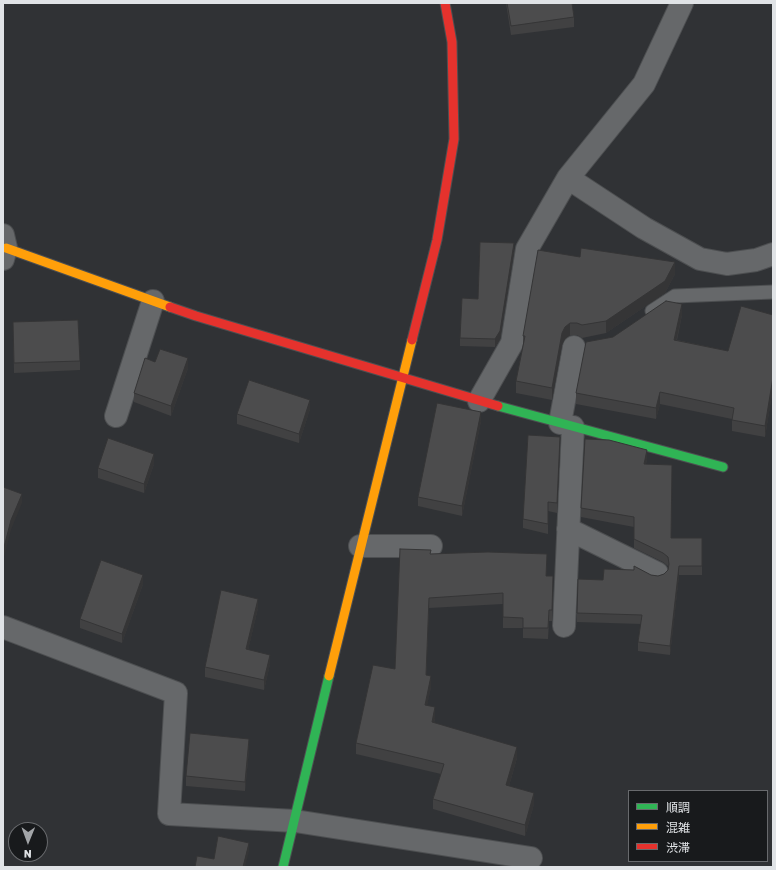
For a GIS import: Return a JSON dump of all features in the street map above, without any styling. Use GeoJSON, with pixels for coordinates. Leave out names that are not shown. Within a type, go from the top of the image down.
{"type":"FeatureCollection","features":[{"type":"Feature","properties":{"kind":"street"},"geometry":{"type":"LineString","coordinates":[[283,867],[360,546],[437,240],[454,139],[452,42],[445,3]]}},
{"type":"Feature","properties":{"kind":"street"},"geometry":{"type":"LineString","coordinates":[[478,400],[512,343],[527,249],[568,178],[644,84],[682,3]]}},
{"type":"Feature","properties":{"kind":"street"},"geometry":{"type":"LineString","coordinates":[[568,178],[644,228],[700,259],[727,264],[756,260],[773,254]]}},
{"type":"Feature","properties":{"kind":"street"},"geometry":{"type":"LineString","coordinates":[[4,247],[196,316],[478,400],[723,467]]}},
{"type":"Feature","properties":{"kind":"street"},"geometry":{"type":"LineString","coordinates":[[116,416],[153,301]]}},
{"type":"Feature","properties":{"kind":"street"},"geometry":{"type":"LineString","coordinates":[[564,626],[568,529],[566,425],[581,345]]}},
{"type":"Feature","properties":{"kind":"street"},"geometry":{"type":"LineString","coordinates":[[568,529],[657,573]]}},
{"type":"Feature","properties":{"kind":"street"},"geometry":{"type":"LineString","coordinates":[[360,546],[431,546]]}},
{"type":"Feature","properties":{"kind":"street"},"geometry":{"type":"LineString","coordinates":[[3,627],[176,693],[169,814],[295,821],[531,858]]}},
{"type":"Feature","properties":{"kind":"lane"},"geometry":{"type":"LineString","coordinates":[[642,318],[675,296],[773,292]]}},
{"type":"Feature","properties":{"kind":"building"},"geometry":{"type":"Polygon","coordinates":[[[507,3],[572,3],[574,17],[511,26],[507,3]]]}},
{"type":"Feature","properties":{"kind":"building"},"geometry":{"type":"Polygon","coordinates":[[[480,242],[514,243],[500,331],[495,339],[460,338],[462,298],[478,299],[480,242]]]}},
{"type":"Feature","properties":{"kind":"building"},"geometry":{"type":"Polygon","coordinates":[[[581,248],[675,262],[665,281],[606,321],[582,325],[570,323],[565,327],[562,333],[552,388],[516,381],[525,336],[523,336],[538,250],[580,257],[581,248]]]}},
{"type":"Feature","properties":{"kind":"building"},"geometry":{"type":"Polygon","coordinates":[[[666,301],[682,304],[674,340],[728,351],[741,306],[773,315],[773,377],[765,426],[732,420],[734,408],[660,392],[656,408],[576,393],[586,342],[613,337],[666,301]]]}},
{"type":"Feature","properties":{"kind":"building"},"geometry":{"type":"Polygon","coordinates":[[[78,320],[80,361],[14,363],[13,322],[78,320]]]}},
{"type":"Feature","properties":{"kind":"building"},"geometry":{"type":"Polygon","coordinates":[[[160,349],[188,358],[171,406],[134,393],[145,358],[155,362],[160,349]]]}},
{"type":"Feature","properties":{"kind":"building"},"geometry":{"type":"Polygon","coordinates":[[[249,380],[310,400],[299,434],[237,414],[249,380]]]}},
{"type":"Feature","properties":{"kind":"building"},"geometry":{"type":"Polygon","coordinates":[[[437,403],[481,412],[462,506],[418,497],[437,403]]]}},
{"type":"Feature","properties":{"kind":"building"},"geometry":{"type":"Polygon","coordinates":[[[528,435],[560,437],[557,503],[548,502],[548,524],[523,519],[528,435]]]}},
{"type":"Feature","properties":{"kind":"building"},"geometry":{"type":"Polygon","coordinates":[[[108,438],[154,454],[144,484],[98,468],[108,438]]]}},
{"type":"Feature","properties":{"kind":"building"},"geometry":{"type":"Polygon","coordinates":[[[585,439],[609,440],[647,450],[644,464],[672,465],[671,538],[702,538],[702,566],[679,566],[670,646],[638,642],[642,615],[577,613],[578,579],[603,580],[604,569],[634,570],[634,566],[651,575],[658,576],[664,574],[668,570],[669,564],[668,557],[663,553],[634,539],[634,517],[581,508],[585,439]]]}},
{"type":"Feature","properties":{"kind":"building"},"geometry":{"type":"Polygon","coordinates":[[[3,487],[22,494],[11,520],[3,551],[3,487]]]}},
{"type":"Feature","properties":{"kind":"building"},"geometry":{"type":"Polygon","coordinates":[[[400,549],[431,550],[430,554],[488,552],[547,554],[546,576],[553,576],[552,610],[549,610],[548,628],[523,628],[523,618],[503,617],[503,593],[429,598],[426,675],[431,676],[425,705],[435,707],[432,722],[517,747],[506,785],[534,793],[525,825],[433,799],[444,764],[356,743],[373,665],[395,669],[400,549]]]}},
{"type":"Feature","properties":{"kind":"building"},"geometry":{"type":"Polygon","coordinates":[[[101,560],[143,575],[122,634],[80,619],[101,560]]]}},
{"type":"Feature","properties":{"kind":"building"},"geometry":{"type":"Polygon","coordinates":[[[221,590],[258,599],[246,649],[270,655],[264,680],[205,667],[221,590]]]}},
{"type":"Feature","properties":{"kind":"building"},"geometry":{"type":"Polygon","coordinates":[[[190,733],[249,739],[245,782],[186,776],[190,733]]]}},
{"type":"Feature","properties":{"kind":"building"},"geometry":{"type":"Polygon","coordinates":[[[218,836],[249,843],[243,867],[195,867],[197,856],[214,859],[218,836]]]}},
{"type":"Feature","properties":{"kind":"traffic: fast"},"geometry":{"type":"LineString","coordinates":[[498,406],[723,467]]}},
{"type":"Feature","properties":{"kind":"traffic: fast"},"geometry":{"type":"LineString","coordinates":[[283,867],[329,676]]}},
{"type":"Feature","properties":{"kind":"traffic: slow"},"geometry":{"type":"LineString","coordinates":[[6,248],[170,307]]}},
{"type":"Feature","properties":{"kind":"traffic: slow"},"geometry":{"type":"LineString","coordinates":[[329,676],[412,340]]}},
{"type":"Feature","properties":{"kind":"traffic: jam"},"geometry":{"type":"LineString","coordinates":[[412,340],[437,240],[454,139],[452,42],[445,3]]}},
{"type":"Feature","properties":{"kind":"traffic: jam"},"geometry":{"type":"LineString","coordinates":[[170,307],[498,406]]}}]}
